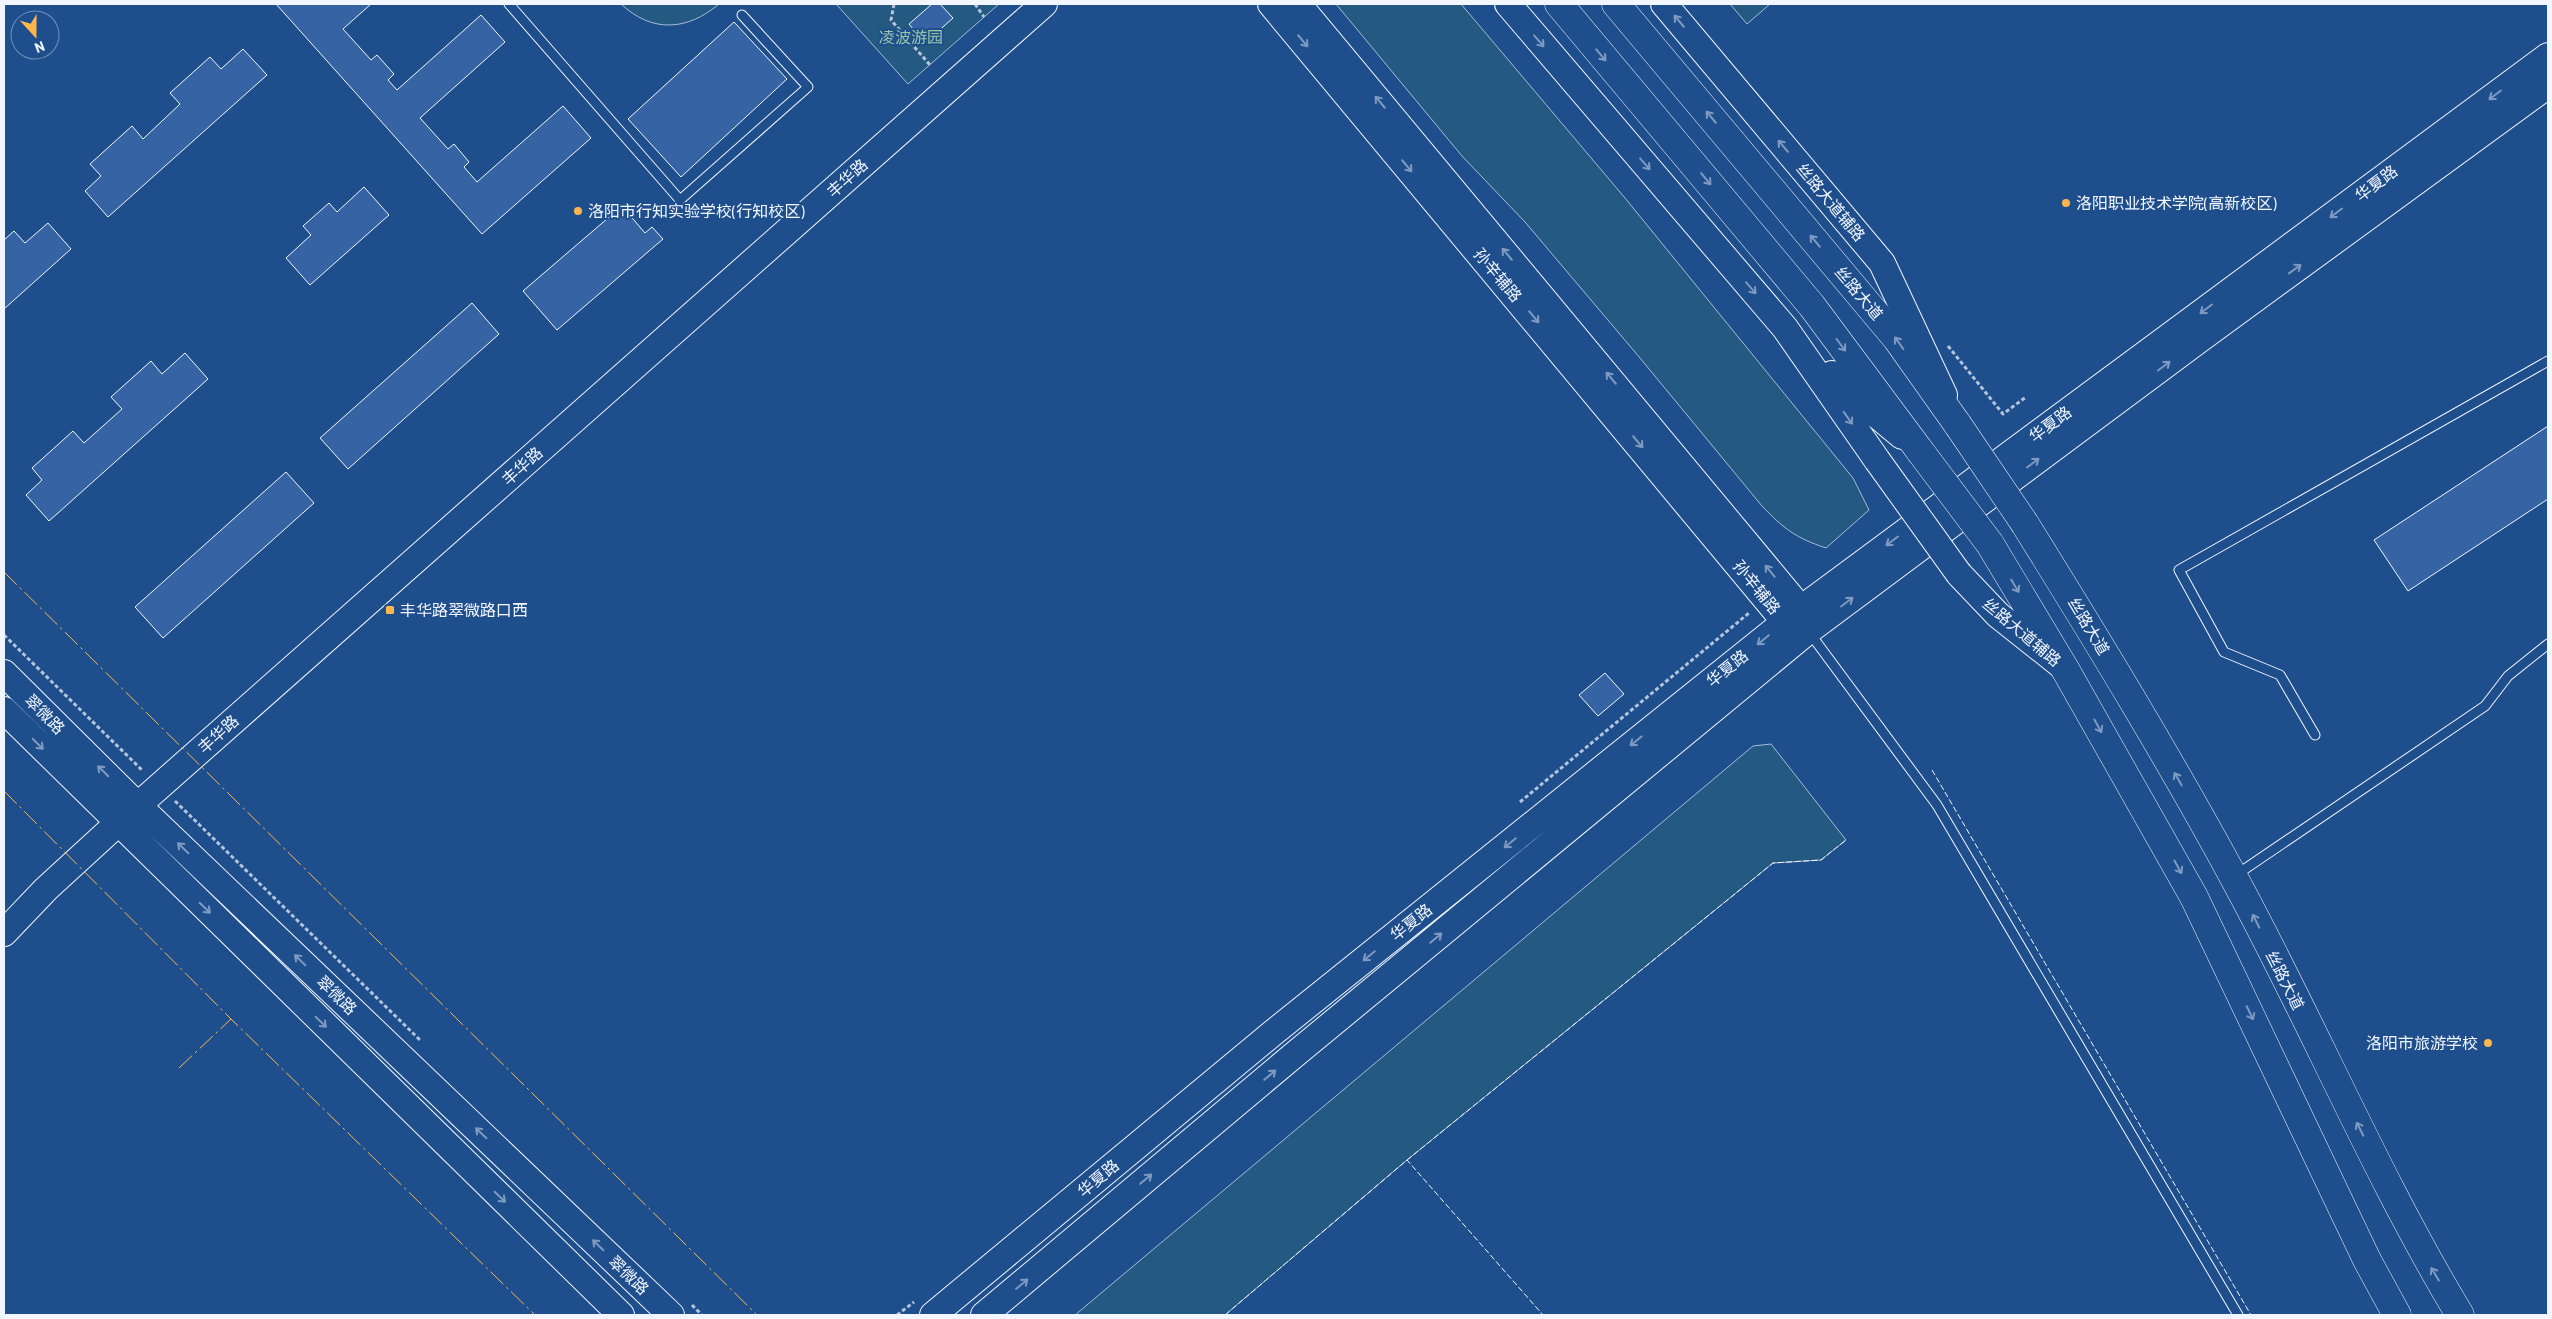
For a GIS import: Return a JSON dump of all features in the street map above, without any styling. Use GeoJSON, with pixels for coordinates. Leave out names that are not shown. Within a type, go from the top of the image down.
{"type":"FeatureCollection","features":[{"type":"Feature","properties":{"kind":"highway"},"geometry":{"type":"LineString","coordinates":[[1559,4],[1812,306],[1990,544],[2065,669],[2194,896],[2368,1260],[2397,1315]]}},
{"type":"Feature","properties":{"kind":"highway","name":"丝路大道"},"geometry":{"type":"LineString","coordinates":[[1616,4],[1897,339],[2025,524],[2098,641],[2234,876],[2420,1249],[2460,1315]]}},
{"type":"Feature","properties":{"kind":"street","name":"丰华路"},"geometry":{"type":"LineString","coordinates":[[4,914],[1020,4]]}},
{"type":"Feature","properties":{"kind":"street","name":"丰华路"},"geometry":{"type":"LineString","coordinates":[[154,781],[1044,4]]}},
{"type":"Feature","properties":{"kind":"street","name":"孙辛辅路"},"geometry":{"type":"LineString","coordinates":[[1271,4],[1798,621]]}},
{"type":"Feature","properties":{"kind":"street","name":"孙辛辅路"},"geometry":{"type":"LineString","coordinates":[[1298,4],[1798,621]]}},
{"type":"Feature","properties":{"kind":"street","name":"丝路大道辅路"},"geometry":{"type":"LineString","coordinates":[[1508,4],[1785,328],[1855,397],[1920,451]]}},
{"type":"Feature","properties":{"kind":"street","name":"丝路大道辅路"},"geometry":{"type":"LineString","coordinates":[[1664,4],[1882,263],[1924,348],[1958,425]]}},
{"type":"Feature","properties":{"kind":"street","name":"华夏路"},"geometry":{"type":"LineString","coordinates":[[933,1315],[1274,1032],[1798,621],[2537,85],[2548,56]]}},
{"type":"Feature","properties":{"kind":"street","name":"丝路大道辅路"},"geometry":{"type":"LineString","coordinates":[[1785,328],[1959,574],[1998,615],[2065,669]]}},
{"type":"Feature","properties":{"kind":"street","name":"华夏路"},"geometry":{"type":"LineString","coordinates":[[984,1315],[1302,1049],[1798,621]]}},
{"type":"Feature","properties":{"kind":"street","name":"翠微路"},"geometry":{"type":"LineString","coordinates":[[4,673],[133,800],[680,1309]]}},
{"type":"Feature","properties":{"kind":"street","name":"翠微路"},"geometry":{"type":"LineString","coordinates":[[4,710],[620,1315]]}},
{"type":"Feature","properties":{"kind":"street","name":"丰华路"},"geometry":{"type":"LineString","coordinates":[[4,933],[113,818]]}},
{"type":"Feature","properties":{"kind":"lane"},"geometry":{"type":"LineString","coordinates":[[509,4],[680,200],[808,87],[742,15]]}},
{"type":"Feature","properties":{"kind":"lane"},"geometry":{"type":"LineString","coordinates":[[2314,736],[2280,676],[2224,652],[2179,570],[2548,361]]}},
{"type":"Feature","properties":{"kind":"lane"},"geometry":{"type":"LineString","coordinates":[[1798,621],[1937,805],[2238,1315]]}},
{"type":"Feature","properties":{"kind":"lane"},"geometry":{"type":"LineString","coordinates":[[2234,876],[2485,706],[2508,676],[2548,644]]}},
{"type":"Feature","properties":{"kind":"path"},"geometry":{"type":"LineString","coordinates":[[894,4],[891,20],[930,64]]}},
{"type":"Feature","properties":{"kind":"path"},"geometry":{"type":"LineString","coordinates":[[976,4],[984,17]]}},
{"type":"Feature","properties":{"kind":"path"},"geometry":{"type":"LineString","coordinates":[[2003,414],[2026,397]]}},
{"type":"Feature","properties":{"kind":"path"},"geometry":{"type":"LineString","coordinates":[[4,635],[428,1048]]}},
{"type":"Feature","properties":{"kind":"path"},"geometry":{"type":"LineString","coordinates":[[680,1309],[702,1315]]}},
{"type":"Feature","properties":{"kind":"green space"},"geometry":{"type":"Polygon","coordinates":[[[621,4],[719,4],[695,19],[682,24],[670,25],[657,24],[645,20],[621,4]]]}},
{"type":"Feature","properties":{"kind":"green space","name":"凌波游园"},"geometry":{"type":"Polygon","coordinates":[[[836,4],[999,4],[908,84],[836,4]]]}},
{"type":"Feature","properties":{"kind":"green space"},"geometry":{"type":"Polygon","coordinates":[[[1336,4],[1461,4],[1625,198],[1853,478],[1869,510],[1826,548],[1798,536],[1777,521],[1762,506],[1525,222],[1462,156],[1336,4]]]}},
{"type":"Feature","properties":{"kind":"green space"},"geometry":{"type":"Polygon","coordinates":[[[1730,4],[1770,4],[1747,24],[1730,4]]]}},
{"type":"Feature","properties":{"kind":"green space"},"geometry":{"type":"Polygon","coordinates":[[[1771,744],[1846,840],[1821,860],[1773,863],[1407,1160],[1225,1315],[1075,1315],[1753,746],[1771,744]]]}},
{"type":"Feature","properties":{"kind":"building"},"geometry":{"type":"Polygon","coordinates":[[[276,4],[371,4],[343,29],[371,60],[377,55],[394,74],[388,80],[397,90],[481,15],[505,42],[420,118],[448,149],[454,144],[469,162],[464,167],[477,182],[563,106],[591,138],[482,234],[276,4]]]}},
{"type":"Feature","properties":{"kind":"building"},"geometry":{"type":"Polygon","coordinates":[[[932,4],[940,4],[953,18],[925,43],[909,24],[932,4]]]}},
{"type":"Feature","properties":{"kind":"building"},"geometry":{"type":"Polygon","coordinates":[[[734,22],[787,79],[681,177],[628,119],[734,22]]]}},
{"type":"Feature","properties":{"kind":"building"},"geometry":{"type":"Polygon","coordinates":[[[243,49],[267,75],[108,217],[85,191],[101,176],[90,164],[132,126],[143,139],[180,104],[170,93],[210,57],[221,69],[243,49]]]}},
{"type":"Feature","properties":{"kind":"building"},"geometry":{"type":"Polygon","coordinates":[[[364,187],[389,215],[310,285],[286,258],[311,235],[303,226],[329,203],[337,212],[364,187]]]}},
{"type":"Feature","properties":{"kind":"building"},"geometry":{"type":"Polygon","coordinates":[[[622,206],[645,233],[652,227],[663,239],[557,330],[523,291],[622,206]]]}},
{"type":"Feature","properties":{"kind":"building"},"geometry":{"type":"Polygon","coordinates":[[[48,223],[71,249],[4,309],[4,240],[14,231],[25,243],[48,223]]]}},
{"type":"Feature","properties":{"kind":"building"},"geometry":{"type":"Polygon","coordinates":[[[472,303],[499,334],[348,469],[320,438],[472,303]]]}},
{"type":"Feature","properties":{"kind":"building"},"geometry":{"type":"Polygon","coordinates":[[[185,353],[208,379],[49,521],[26,495],[42,480],[32,468],[73,431],[84,443],[122,409],[111,397],[151,361],[162,374],[185,353]]]}},
{"type":"Feature","properties":{"kind":"building"},"geometry":{"type":"Polygon","coordinates":[[[2548,426],[2548,499],[2408,591],[2374,540],[2548,426]]]}},
{"type":"Feature","properties":{"kind":"building"},"geometry":{"type":"Polygon","coordinates":[[[286,472],[314,503],[163,638],[135,607],[286,472]]]}},
{"type":"Feature","properties":{"kind":"building"},"geometry":{"type":"Polygon","coordinates":[[[1605,673],[1624,694],[1598,716],[1579,695],[1605,673]]]}},
{"type":"Feature","properties":{"kind":"fence"},"geometry":{"type":"LineString","coordinates":[[1932,770],[2251,1315]]}},
{"type":"Feature","properties":{"kind":"fence"},"geometry":{"type":"LineString","coordinates":[[1407,1160],[1773,863],[1821,860],[1846,840]]}},
{"type":"Feature","properties":{"kind":"fence"},"geometry":{"type":"LineString","coordinates":[[1225,1315],[1407,1160],[1543,1315]]}},
{"type":"Feature","properties":{"kind":"power"},"geometry":{"type":"LineString","coordinates":[[4,572],[757,1315]]}},
{"type":"Feature","properties":{"kind":"power"},"geometry":{"type":"LineString","coordinates":[[4,791],[231,1019],[535,1315]]}},
{"type":"Feature","properties":{"kind":"power"},"geometry":{"type":"LineString","coordinates":[[179,1068],[231,1019]]}},
{"type":"Feature","properties":{"kind":"place","name":"洛阳职业技术学院(高新校区)"},"geometry":{"type":"Point","coordinates":[2066,203]}},
{"type":"Feature","properties":{"kind":"place","name":"洛阳市行知实验学校(行知校区)"},"geometry":{"type":"Point","coordinates":[578,211]}},
{"type":"Feature","properties":{"kind":"place","name":"丰华路翠微路口西"},"geometry":{"type":"Point","coordinates":[390,610]}},
{"type":"Feature","properties":{"kind":"place","name":"洛阳市旅游学校"},"geometry":{"type":"Point","coordinates":[2488,1043]}}]}
